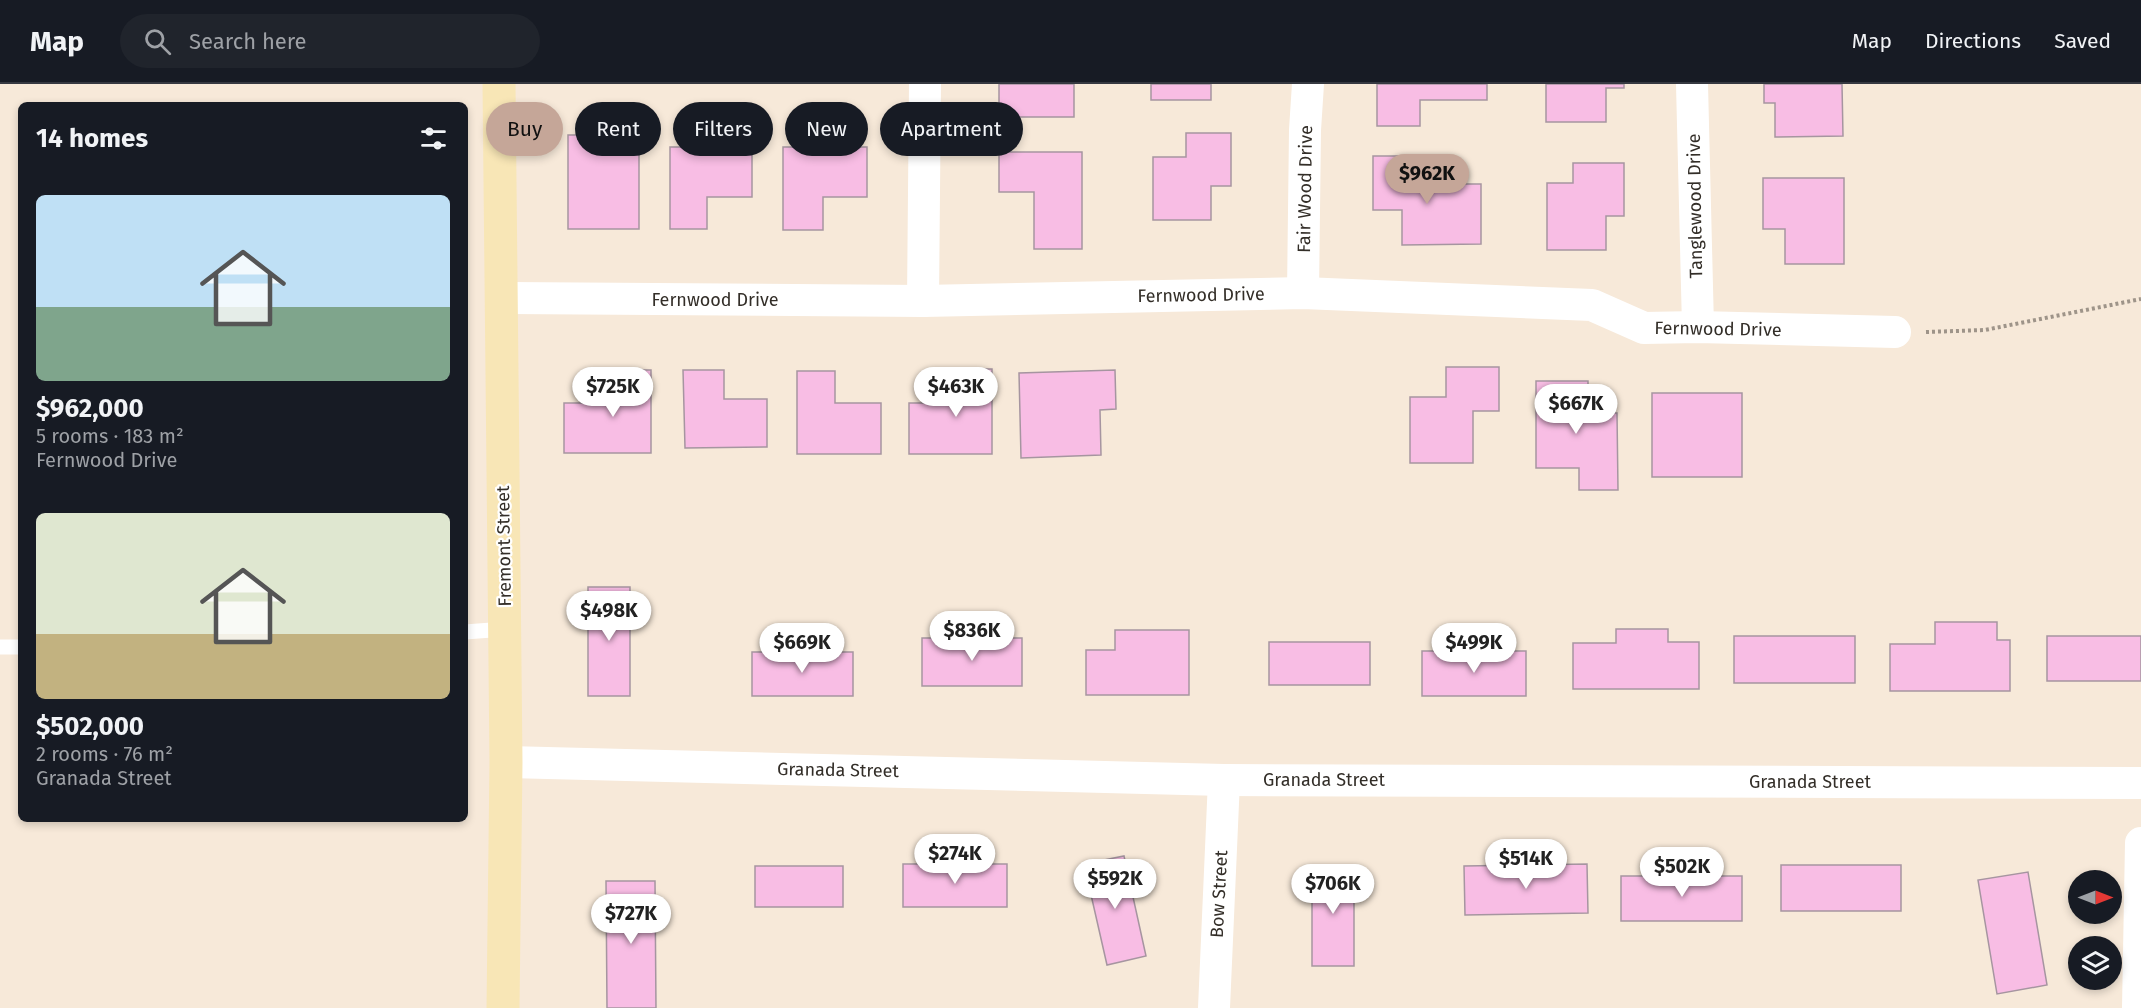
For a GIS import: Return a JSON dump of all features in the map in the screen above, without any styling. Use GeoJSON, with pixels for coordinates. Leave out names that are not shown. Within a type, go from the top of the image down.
{"type":"FeatureCollection","features":[{"type":"Feature","properties":{"kind":"street","name":"Fremont Street"},"geometry":{"type":"LineString","coordinates":[[499,84],[506,762],[503,1008]]}},
{"type":"Feature","properties":{"kind":"street"},"geometry":{"type":"LineString","coordinates":[[923,301],[925,84]]}},
{"type":"Feature","properties":{"kind":"street","name":"Fair Wood Drive"},"geometry":{"type":"LineString","coordinates":[[1303,293],[1305,130],[1308,84]]}},
{"type":"Feature","properties":{"kind":"street","name":"Tanglewood Drive"},"geometry":{"type":"LineString","coordinates":[[1692,84],[1698,327]]}},
{"type":"Feature","properties":{"kind":"street","name":"Fernwood Drive"},"geometry":{"type":"LineString","coordinates":[[501,298],[923,301],[1303,293],[1592,305],[1644,328],[1698,327],[1896,333]]}},
{"type":"Feature","properties":{"kind":"street","name":"Granada Street"},"geometry":{"type":"LineString","coordinates":[[506,762],[1224,780],[2141,783]]}},
{"type":"Feature","properties":{"kind":"street","name":"Bow Street"},"geometry":{"type":"LineString","coordinates":[[1214,1008],[1224,780]]}},
{"type":"Feature","properties":{"kind":"street"},"geometry":{"type":"LineString","coordinates":[[2138,1008],[2141,843]]}},
{"type":"Feature","properties":{"kind":"lane"},"geometry":{"type":"LineString","coordinates":[[468,632],[505,629]]}},
{"type":"Feature","properties":{"kind":"lane"},"geometry":{"type":"LineString","coordinates":[[0,647],[18,647]]}},
{"type":"Feature","properties":{"kind":"path"},"geometry":{"type":"LineString","coordinates":[[1896,333],[1985,330],[2141,299]]}},
{"type":"Feature","properties":{"kind":"building"},"geometry":{"type":"Polygon","coordinates":[[[999,84],[1074,84],[1074,117],[1023,117],[1023,102],[999,102],[999,84]]]}},
{"type":"Feature","properties":{"kind":"building"},"geometry":{"type":"Polygon","coordinates":[[[1151,84],[1211,84],[1211,100],[1151,100],[1151,84]]]}},
{"type":"Feature","properties":{"kind":"building"},"geometry":{"type":"Polygon","coordinates":[[[1377,84],[1487,84],[1487,100],[1420,100],[1420,126],[1377,126],[1377,84]]]}},
{"type":"Feature","properties":{"kind":"building"},"geometry":{"type":"Polygon","coordinates":[[[1546,84],[1624,84],[1624,88],[1606,88],[1606,122],[1546,122],[1546,84]]]}},
{"type":"Feature","properties":{"kind":"building"},"geometry":{"type":"Polygon","coordinates":[[[1764,84],[1842,84],[1843,136],[1775,137],[1775,103],[1764,103],[1764,84]]]}},
{"type":"Feature","properties":{"kind":"building"},"geometry":{"type":"Polygon","coordinates":[[[1186,133],[1231,133],[1231,186],[1211,186],[1211,220],[1153,220],[1153,157],[1186,157],[1186,133]]]}},
{"type":"Feature","properties":{"kind":"building"},"geometry":{"type":"Polygon","coordinates":[[[568,135],[575,135],[575,156],[639,156],[639,229],[568,229],[568,135]]]}},
{"type":"Feature","properties":{"kind":"building"},"geometry":{"type":"Polygon","coordinates":[[[670,147],[673,147],[673,156],[752,156],[752,197],[707,197],[707,229],[670,229],[670,147]]]}},
{"type":"Feature","properties":{"kind":"building"},"geometry":{"type":"Polygon","coordinates":[[[783,147],[785,147],[785,156],[867,156],[867,197],[823,197],[823,230],[783,230],[783,147]]]}},
{"type":"Feature","properties":{"kind":"building"},"geometry":{"type":"Polygon","coordinates":[[[1023,152],[1082,152],[1082,249],[1034,249],[1034,192],[999,192],[999,156],[1023,156],[1023,152]]]}},
{"type":"Feature","properties":{"kind":"building"},"geometry":{"type":"Polygon","coordinates":[[[1373,156],[1414,156],[1415,184],[1481,184],[1481,244],[1402,245],[1402,210],[1373,210],[1373,156]]]}},
{"type":"Feature","properties":{"kind":"building"},"geometry":{"type":"Polygon","coordinates":[[[1573,163],[1624,163],[1624,216],[1606,216],[1606,250],[1547,250],[1547,183],[1573,183],[1573,163]]]}},
{"type":"Feature","properties":{"kind":"building"},"geometry":{"type":"Polygon","coordinates":[[[1763,178],[1844,178],[1844,264],[1785,264],[1785,229],[1763,229],[1763,178]]]}},
{"type":"Feature","properties":{"kind":"building"},"geometry":{"type":"Polygon","coordinates":[[[1446,367],[1499,367],[1499,411],[1473,411],[1473,463],[1410,463],[1410,397],[1446,397],[1446,367]]]}},
{"type":"Feature","properties":{"kind":"building"},"geometry":{"type":"Polygon","coordinates":[[[953,369],[992,369],[992,454],[909,454],[909,403],[953,403],[953,369]]]}},
{"type":"Feature","properties":{"kind":"building"},"geometry":{"type":"Polygon","coordinates":[[[609,370],[651,370],[651,453],[564,453],[564,403],[609,403],[609,370]]]}},
{"type":"Feature","properties":{"kind":"building"},"geometry":{"type":"Polygon","coordinates":[[[683,370],[724,370],[724,399],[767,399],[767,447],[685,448],[683,370]]]}},
{"type":"Feature","properties":{"kind":"building"},"geometry":{"type":"Polygon","coordinates":[[[1115,370],[1116,409],[1100,410],[1101,455],[1021,458],[1019,373],[1115,370]]]}},
{"type":"Feature","properties":{"kind":"building"},"geometry":{"type":"Polygon","coordinates":[[[797,371],[835,371],[835,403],[881,403],[881,454],[797,454],[797,371]]]}},
{"type":"Feature","properties":{"kind":"building"},"geometry":{"type":"Polygon","coordinates":[[[1536,381],[1588,381],[1588,413],[1617,413],[1618,490],[1579,490],[1579,468],[1536,468],[1536,381]]]}},
{"type":"Feature","properties":{"kind":"building"},"geometry":{"type":"Polygon","coordinates":[[[1652,393],[1742,393],[1742,477],[1652,477],[1652,393]]]}},
{"type":"Feature","properties":{"kind":"building"},"geometry":{"type":"Polygon","coordinates":[[[588,587],[630,587],[630,696],[588,696],[588,587]]]}},
{"type":"Feature","properties":{"kind":"building"},"geometry":{"type":"Polygon","coordinates":[[[1935,622],[1997,622],[1997,640],[2010,640],[2010,691],[1890,691],[1890,644],[1935,644],[1935,622]]]}},
{"type":"Feature","properties":{"kind":"building"},"geometry":{"type":"Polygon","coordinates":[[[1616,629],[1668,629],[1668,642],[1699,642],[1699,689],[1573,689],[1573,643],[1616,643],[1616,629]]]}},
{"type":"Feature","properties":{"kind":"building"},"geometry":{"type":"Polygon","coordinates":[[[1115,630],[1189,630],[1189,695],[1086,695],[1086,650],[1115,650],[1115,630]]]}},
{"type":"Feature","properties":{"kind":"building"},"geometry":{"type":"Polygon","coordinates":[[[1734,636],[1855,636],[1855,683],[1734,683],[1734,636]]]}},
{"type":"Feature","properties":{"kind":"building"},"geometry":{"type":"Polygon","coordinates":[[[2047,636],[2141,636],[2141,681],[2047,681],[2047,636]]]}},
{"type":"Feature","properties":{"kind":"building"},"geometry":{"type":"Polygon","coordinates":[[[922,638],[1022,638],[1022,686],[922,686],[922,638]]]}},
{"type":"Feature","properties":{"kind":"building"},"geometry":{"type":"Polygon","coordinates":[[[1269,642],[1370,642],[1370,685],[1269,685],[1269,642]]]}},
{"type":"Feature","properties":{"kind":"building"},"geometry":{"type":"Polygon","coordinates":[[[1422,651],[1526,651],[1526,696],[1422,696],[1422,651]]]}},
{"type":"Feature","properties":{"kind":"building"},"geometry":{"type":"Polygon","coordinates":[[[752,652],[853,652],[853,696],[752,696],[752,652]]]}},
{"type":"Feature","properties":{"kind":"building"},"geometry":{"type":"Polygon","coordinates":[[[1124,856],[1146,956],[1107,965],[1084,864],[1124,856]]]}},
{"type":"Feature","properties":{"kind":"building"},"geometry":{"type":"Polygon","coordinates":[[[903,864],[1007,864],[1007,907],[903,907],[903,864]]]}},
{"type":"Feature","properties":{"kind":"building"},"geometry":{"type":"Polygon","coordinates":[[[1587,864],[1588,913],[1465,915],[1464,866],[1587,864]]]}},
{"type":"Feature","properties":{"kind":"building"},"geometry":{"type":"Polygon","coordinates":[[[1312,865],[1354,865],[1354,966],[1312,966],[1312,865]]]}},
{"type":"Feature","properties":{"kind":"building"},"geometry":{"type":"Polygon","coordinates":[[[1781,865],[1901,865],[1901,911],[1781,911],[1781,865]]]}},
{"type":"Feature","properties":{"kind":"building"},"geometry":{"type":"Polygon","coordinates":[[[755,866],[843,866],[843,907],[755,907],[755,866]]]}},
{"type":"Feature","properties":{"kind":"building"},"geometry":{"type":"Polygon","coordinates":[[[2028,872],[2047,985],[1997,994],[1978,880],[2028,872]]]}},
{"type":"Feature","properties":{"kind":"building"},"geometry":{"type":"Polygon","coordinates":[[[1621,876],[1742,876],[1742,921],[1621,921],[1621,876]]]}},
{"type":"Feature","properties":{"kind":"building"},"geometry":{"type":"Polygon","coordinates":[[[606,881],[655,881],[656,1008],[607,1008],[606,881]]]}}]}
